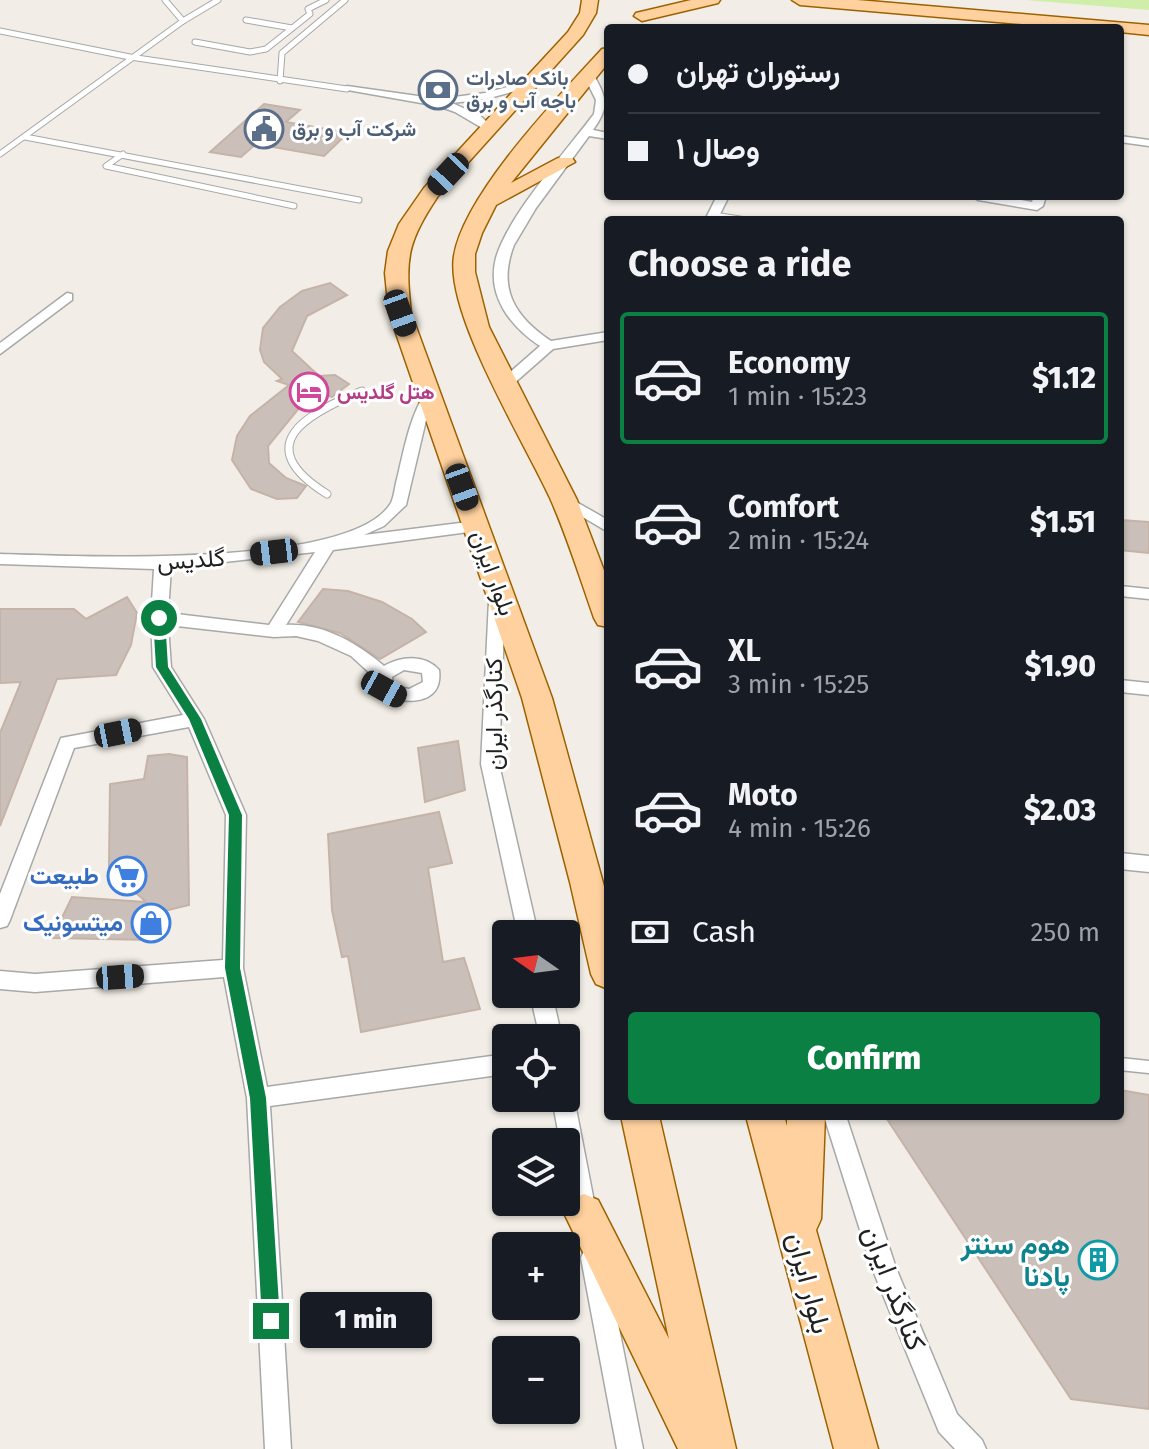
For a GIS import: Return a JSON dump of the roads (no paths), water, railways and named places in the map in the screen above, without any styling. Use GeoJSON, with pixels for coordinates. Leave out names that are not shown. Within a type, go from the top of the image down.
{"type":"FeatureCollection","features":[{"type":"Feature","properties":{"kind":"main road","name":"بلوار ایران"},"geometry":{"type":"LineString","coordinates":[[590,0],[588,13],[575,35],[431,192],[409,224],[398,251],[396,273],[400,313],[537,698],[604,956]]}},
{"type":"Feature","properties":{"kind":"main road"},"geometry":{"type":"LineString","coordinates":[[636,22],[660,0]]}},
{"type":"Feature","properties":{"kind":"main road"},"geometry":{"type":"LineString","coordinates":[[636,22],[712,0]]}},
{"type":"Feature","properties":{"kind":"main road"},"geometry":{"type":"LineString","coordinates":[[800,0],[1079,24]]}},
{"type":"Feature","properties":{"kind":"main road"},"geometry":{"type":"LineString","coordinates":[[908,0],[1149,21]]}},
{"type":"Feature","properties":{"kind":"main road"},"geometry":{"type":"LineString","coordinates":[[1124,28],[1149,30]]}},
{"type":"Feature","properties":{"kind":"main road"},"geometry":{"type":"LineString","coordinates":[[598,78],[516,163],[471,232],[465,252],[465,271],[472,311],[564,500],[604,607]]}},
{"type":"Feature","properties":{"kind":"main road"},"geometry":{"type":"LineString","coordinates":[[491,201],[565,162]]}},
{"type":"Feature","properties":{"kind":"main road"},"geometry":{"type":"LineString","coordinates":[[641,1120],[714,1449]]}},
{"type":"Feature","properties":{"kind":"main road","name":"بلوار ایران"},"geometry":{"type":"LineString","coordinates":[[766,1120],[856,1449]]}},
{"type":"Feature","properties":{"kind":"main road"},"geometry":{"type":"LineString","coordinates":[[800,1253],[806,1120]]}},
{"type":"Feature","properties":{"kind":"main road"},"geometry":{"type":"LineString","coordinates":[[584,1213],[701,1449]]}},
{"type":"Feature","properties":{"kind":"street"},"geometry":{"type":"LineString","coordinates":[[549,346],[516,322],[505,298],[501,276],[503,256],[519,226],[603,112],[598,78]]}},
{"type":"Feature","properties":{"kind":"street"},"geometry":{"type":"LineString","coordinates":[[433,102],[475,98],[530,84]]}},
{"type":"Feature","properties":{"kind":"street"},"geometry":{"type":"LineString","coordinates":[[347,89],[433,102],[467,112],[489,129]]}},
{"type":"Feature","properties":{"kind":"street"},"geometry":{"type":"LineString","coordinates":[[586,132],[604,135]]}},
{"type":"Feature","properties":{"kind":"street"},"geometry":{"type":"LineString","coordinates":[[1124,140],[1149,143]]}},
{"type":"Feature","properties":{"kind":"street"},"geometry":{"type":"LineString","coordinates":[[1002,200],[1037,206],[1039,200]]}},
{"type":"Feature","properties":{"kind":"street"},"geometry":{"type":"LineString","coordinates":[[0,350],[67,297]]}},
{"type":"Feature","properties":{"kind":"street"},"geometry":{"type":"LineString","coordinates":[[506,383],[530,359],[549,346],[604,337]]}},
{"type":"Feature","properties":{"kind":"street"},"geometry":{"type":"LineString","coordinates":[[408,535],[401,524],[398,505],[420,416],[430,396]]}},
{"type":"Feature","properties":{"kind":"street"},"geometry":{"type":"LineString","coordinates":[[564,500],[604,525]]}},
{"type":"Feature","properties":{"kind":"street"},"geometry":{"type":"LineString","coordinates":[[274,631],[327,546],[378,523],[398,505]]}},
{"type":"Feature","properties":{"kind":"street","name":"گلدیس"},"geometry":{"type":"LineString","coordinates":[[0,559],[81,564],[163,563],[476,526]]}},
{"type":"Feature","properties":{"kind":"street"},"geometry":{"type":"LineString","coordinates":[[163,563],[159,618],[162,667],[195,719],[236,815],[233,968],[258,1098],[278,1449]]}},
{"type":"Feature","properties":{"kind":"street","name":"کنارگذر ایران"},"geometry":{"type":"LineString","coordinates":[[497,585],[490,764],[525,920]]}},
{"type":"Feature","properties":{"kind":"street"},"geometry":{"type":"LineString","coordinates":[[1124,591],[1149,594]]}},
{"type":"Feature","properties":{"kind":"street"},"geometry":{"type":"LineString","coordinates":[[159,618],[274,631],[296,630],[341,642],[383,675]]}},
{"type":"Feature","properties":{"kind":"street"},"geometry":{"type":"LineString","coordinates":[[1124,686],[1149,689]]}},
{"type":"Feature","properties":{"kind":"street"},"geometry":{"type":"LineString","coordinates":[[0,920],[67,743],[195,719]]}},
{"type":"Feature","properties":{"kind":"street"},"geometry":{"type":"LineString","coordinates":[[1124,861],[1149,864]]}},
{"type":"Feature","properties":{"kind":"street"},"geometry":{"type":"LineString","coordinates":[[0,980],[35,983],[233,968]]}},
{"type":"Feature","properties":{"kind":"street"},"geometry":{"type":"LineString","coordinates":[[258,1098],[492,1066]]}},
{"type":"Feature","properties":{"kind":"street"},"geometry":{"type":"LineString","coordinates":[[566,1112],[630,1449]]}},
{"type":"Feature","properties":{"kind":"street","name":"کنارگذر ایران"},"geometry":{"type":"LineString","coordinates":[[836,1120],[890,1282],[948,1423],[973,1449]]}},
{"type":"Feature","properties":{"kind":"lane"},"geometry":{"type":"LineString","coordinates":[[165,0],[183,21]]}},
{"type":"Feature","properties":{"kind":"lane"},"geometry":{"type":"LineString","coordinates":[[0,154],[130,57],[218,0]]}},
{"type":"Feature","properties":{"kind":"lane"},"geometry":{"type":"LineString","coordinates":[[303,0],[316,3]]}},
{"type":"Feature","properties":{"kind":"lane"},"geometry":{"type":"LineString","coordinates":[[195,42],[250,52],[266,49],[310,14],[308,9],[326,0]]}},
{"type":"Feature","properties":{"kind":"lane"},"geometry":{"type":"LineString","coordinates":[[280,81],[282,53],[345,0]]}},
{"type":"Feature","properties":{"kind":"lane"},"geometry":{"type":"LineString","coordinates":[[246,20],[292,28]]}},
{"type":"Feature","properties":{"kind":"lane"},"geometry":{"type":"LineString","coordinates":[[0,31],[130,57],[347,89]]}},
{"type":"Feature","properties":{"kind":"lane"},"geometry":{"type":"LineString","coordinates":[[25,137],[359,200]]}},
{"type":"Feature","properties":{"kind":"lane"},"geometry":{"type":"LineString","coordinates":[[123,154],[106,166],[294,206]]}},
{"type":"Feature","properties":{"kind":"lane"},"geometry":{"type":"LineString","coordinates":[[161,177],[177,164]]}},
{"type":"Feature","properties":{"kind":"lane"},"geometry":{"type":"LineString","coordinates":[[327,494],[297,473],[290,454],[291,435],[299,421],[362,391]]}},
{"type":"Feature","properties":{"kind":"lane"},"geometry":{"type":"LineString","coordinates":[[1124,1064],[1149,1067]]}},
{"type":"Feature","properties":{"kind":"place","name":"بانک صادرات باجه آب و برق"},"geometry":{"type":"Point","coordinates":[438,90]}},
{"type":"Feature","properties":{"kind":"place","name":"شرکت آب و برق"},"geometry":{"type":"Point","coordinates":[264,129]}},
{"type":"Feature","properties":{"kind":"place","name":"هتل گلدیس"},"geometry":{"type":"Point","coordinates":[309,392]}},
{"type":"Feature","properties":{"kind":"place","name":"طبیعت"},"geometry":{"type":"Point","coordinates":[127,876]}},
{"type":"Feature","properties":{"kind":"place","name":"میتسونیک"},"geometry":{"type":"Point","coordinates":[151,923]}},
{"type":"Feature","properties":{"kind":"place","name":"هوم سنتر پادنا"},"geometry":{"type":"Point","coordinates":[1098,1260]}}]}
